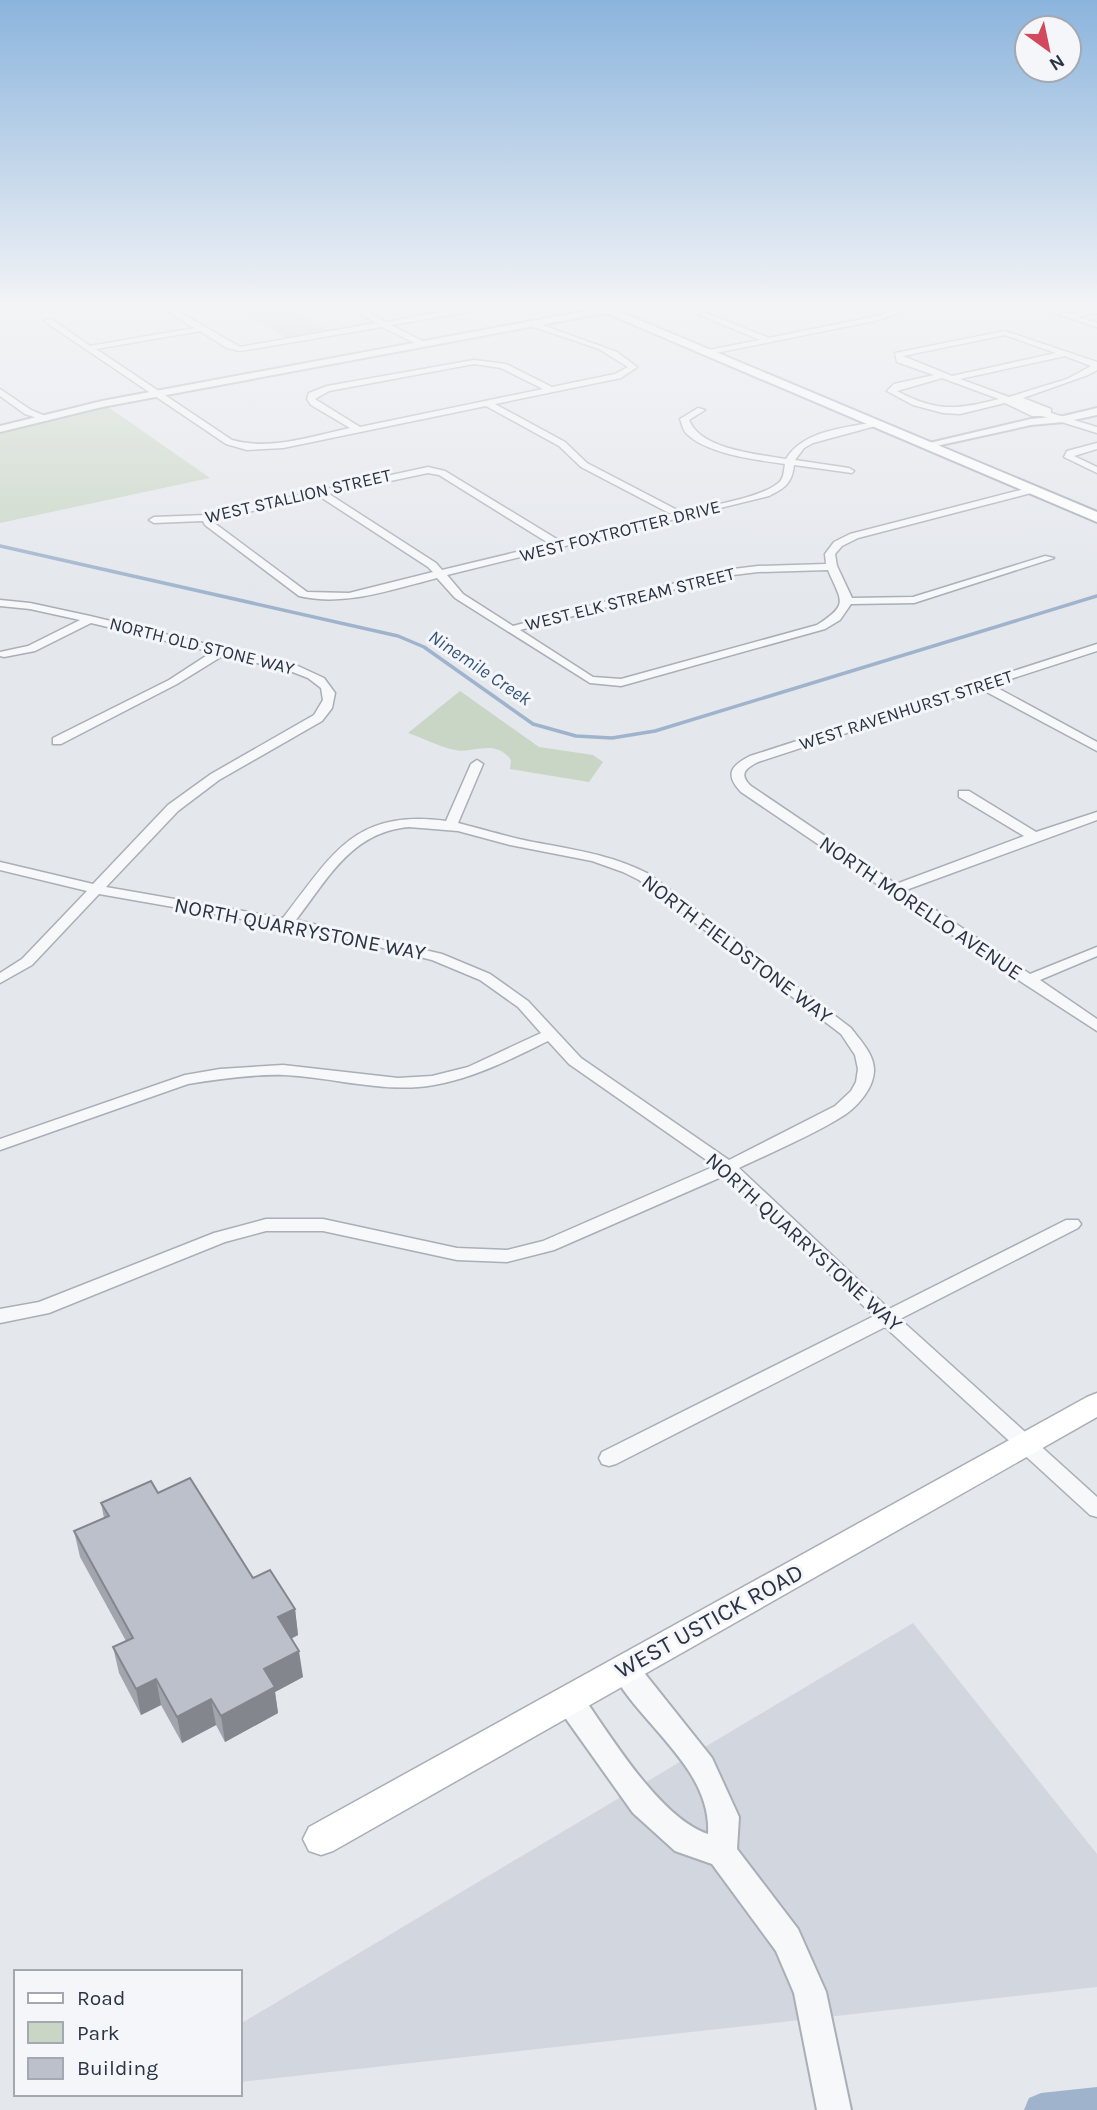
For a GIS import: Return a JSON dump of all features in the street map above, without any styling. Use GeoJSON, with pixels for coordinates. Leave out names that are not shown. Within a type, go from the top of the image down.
{"type":"FeatureCollection","features":[{"type":"Feature","properties":{"kind":"main road"},"geometry":{"type":"LineString","coordinates":[[826,402],[1097,517]]}},
{"type":"Feature","properties":{"kind":"main road","name":"WEST USTICK ROAD"},"geometry":{"type":"LineString","coordinates":[[321,1839],[1097,1404]]}},
{"type":"Feature","properties":{"kind":"street"},"geometry":{"type":"LineString","coordinates":[[15,402],[28,412],[46,418]]}},
{"type":"Feature","properties":{"kind":"street"},"geometry":{"type":"LineString","coordinates":[[0,429],[116,402]]}},
{"type":"Feature","properties":{"kind":"street"},"geometry":{"type":"LineString","coordinates":[[173,402],[229,442],[260,447],[359,430],[487,403],[562,444],[584,465],[681,516]]}},
{"type":"Feature","properties":{"kind":"street"},"geometry":{"type":"LineString","coordinates":[[314,402],[359,430]]}},
{"type":"Feature","properties":{"kind":"street"},"geometry":{"type":"LineString","coordinates":[[920,402],[947,412],[996,402]]}},
{"type":"Feature","properties":{"kind":"street"},"geometry":{"type":"LineString","coordinates":[[949,454],[1042,426],[1042,419],[1048,411],[1028,402]]}},
{"type":"Feature","properties":{"kind":"street"},"geometry":{"type":"LineString","coordinates":[[1097,403],[1067,413],[1072,428],[1097,438]]}},
{"type":"Feature","properties":{"kind":"street"},"geometry":{"type":"LineString","coordinates":[[701,410],[684,419],[683,424],[688,433],[706,444],[737,453],[849,471]]}},
{"type":"Feature","properties":{"kind":"street"},"geometry":{"type":"LineString","coordinates":[[1068,420],[1097,411]]}},
{"type":"Feature","properties":{"kind":"street"},"geometry":{"type":"LineString","coordinates":[[927,445],[971,438],[1042,419],[1068,420],[1097,430]]}},
{"type":"Feature","properties":{"kind":"street","name":"WEST FOXTROTTER DRIVE"},"geometry":{"type":"LineString","coordinates":[[207,518],[208,523],[303,594],[332,598],[561,546],[774,491],[789,478],[796,451],[812,440],[878,424]]}},
{"type":"Feature","properties":{"kind":"street"},"geometry":{"type":"LineString","coordinates":[[1097,446],[1070,453],[1069,457],[1097,470]]}},
{"type":"Feature","properties":{"kind":"street","name":"WEST STALLION STREET"},"geometry":{"type":"LineString","coordinates":[[154,520],[207,518],[406,472],[428,470],[442,473],[561,546]]}},
{"type":"Feature","properties":{"kind":"street"},"geometry":{"type":"LineString","coordinates":[[319,492],[443,574],[447,585],[459,596],[590,680],[621,683],[810,631],[837,617],[848,601],[847,594],[831,567],[833,549],[854,536],[1032,489]]}},
{"type":"Feature","properties":{"kind":"street"},"geometry":{"type":"LineString","coordinates":[[848,601],[914,600],[1049,558]]}},
{"type":"Feature","properties":{"kind":"street","name":"WEST ELK STREAM STREET"},"geometry":{"type":"LineString","coordinates":[[513,629],[725,573],[758,569],[831,567]]}},
{"type":"Feature","properties":{"kind":"street","name":"NORTH OLD STONE WAY"},"geometry":{"type":"LineString","coordinates":[[0,603],[30,606],[90,619],[294,668],[316,677],[328,689],[330,704],[309,724],[215,777],[173,808],[27,962],[0,979]]}},
{"type":"Feature","properties":{"kind":"street"},"geometry":{"type":"LineString","coordinates":[[5,654],[31,649],[90,619]]}},
{"type":"Feature","properties":{"kind":"street","name":"WEST RAVENHURST STREET"},"geometry":{"type":"LineString","coordinates":[[746,789],[738,781],[737,773],[743,765],[754,760],[1097,647]]}},
{"type":"Feature","properties":{"kind":"street"},"geometry":{"type":"LineString","coordinates":[[57,741],[173,682],[223,650]]}},
{"type":"Feature","properties":{"kind":"street"},"geometry":{"type":"LineString","coordinates":[[983,685],[1097,747]]}},
{"type":"Feature","properties":{"kind":"street"},"geometry":{"type":"LineString","coordinates":[[451,825],[477,764]]}},
{"type":"Feature","properties":{"kind":"street","name":"NORTH MORELLO AVENUE"},"geometry":{"type":"LineString","coordinates":[[746,789],[1097,1026]]}},
{"type":"Feature","properties":{"kind":"street"},"geometry":{"type":"LineString","coordinates":[[964,794],[1035,837]]}},
{"type":"Feature","properties":{"kind":"street"},"geometry":{"type":"LineString","coordinates":[[894,890],[1097,816]]}},
{"type":"Feature","properties":{"kind":"street","name":"NORTH FIELDSTONE WAY"},"geometry":{"type":"LineString","coordinates":[[286,923],[349,846],[359,838],[392,825],[410,822],[451,825],[511,841],[600,859],[631,869],[846,1031],[863,1055],[866,1069],[864,1082],[857,1094],[841,1110],[728,1167]]}},
{"type":"Feature","properties":{"kind":"street","name":"NORTH QUARRYSTONE WAY"},"geometry":{"type":"LineString","coordinates":[[0,866],[96,889],[286,923],[419,952],[470,970],[511,994],[575,1061],[728,1167],[887,1318],[1097,1509]]}},
{"type":"Feature","properties":{"kind":"street"},"geometry":{"type":"LineString","coordinates":[[1028,980],[1097,951]]}},
{"type":"Feature","properties":{"kind":"street"},"geometry":{"type":"LineString","coordinates":[[0,1145],[185,1080],[250,1071],[283,1070],[398,1083],[432,1082],[473,1071],[549,1035]]}},
{"type":"Feature","properties":{"kind":"street"},"geometry":{"type":"LineString","coordinates":[[0,1316],[42,1308],[220,1237],[266,1225],[323,1226],[457,1254],[507,1256],[548,1246],[728,1167]]}},
{"type":"Feature","properties":{"kind":"street"},"geometry":{"type":"LineString","coordinates":[[609,1458],[1072,1224]]}},
{"type":"Feature","properties":{"kind":"street"},"geometry":{"type":"LineString","coordinates":[[625,1668],[702,1767],[724,1817],[722,1853]]}},
{"type":"Feature","properties":{"kind":"street"},"geometry":{"type":"LineString","coordinates":[[569,1700],[643,1802],[686,1841],[722,1853],[787,1940],[810,1992],[834,2110]]}},
{"type":"Feature","properties":{"kind":"shaded area"},"geometry":{"type":"Polygon","coordinates":[[[913,1623],[1097,1854],[1097,1987],[242,2082],[242,2023],[913,1623]]]}},
{"type":"Feature","properties":{"kind":"green space"},"geometry":{"type":"Polygon","coordinates":[[[108,407],[210,478],[0,523],[0,434],[108,407]]]}},
{"type":"Feature","properties":{"kind":"green space"},"geometry":{"type":"Polygon","coordinates":[[[460,691],[539,747],[593,755],[603,762],[589,782],[510,769],[511,760],[498,750],[455,750],[408,733],[460,691]]]}},
{"type":"Feature","properties":{"kind":"building"},"geometry":{"type":"Polygon","coordinates":[[[190,1478],[253,1578],[270,1570],[295,1609],[278,1617],[299,1651],[264,1669],[275,1687],[221,1716],[211,1699],[177,1717],[156,1679],[136,1689],[113,1647],[133,1638],[74,1531],[109,1516],[101,1503],[151,1481],[158,1493],[190,1478]]]}},
{"type":"Feature","properties":{"kind":"waterway","name":"Ninemile Creek"},"geometry":{"type":"LineString","coordinates":[[0,546],[398,636],[424,647],[533,724],[576,736],[612,738],[655,731],[1097,596]]}},
{"type":"Feature","properties":{"kind":"waterway"},"geometry":{"type":"LineString","coordinates":[[1041,2110],[1097,2104]]}}]}
